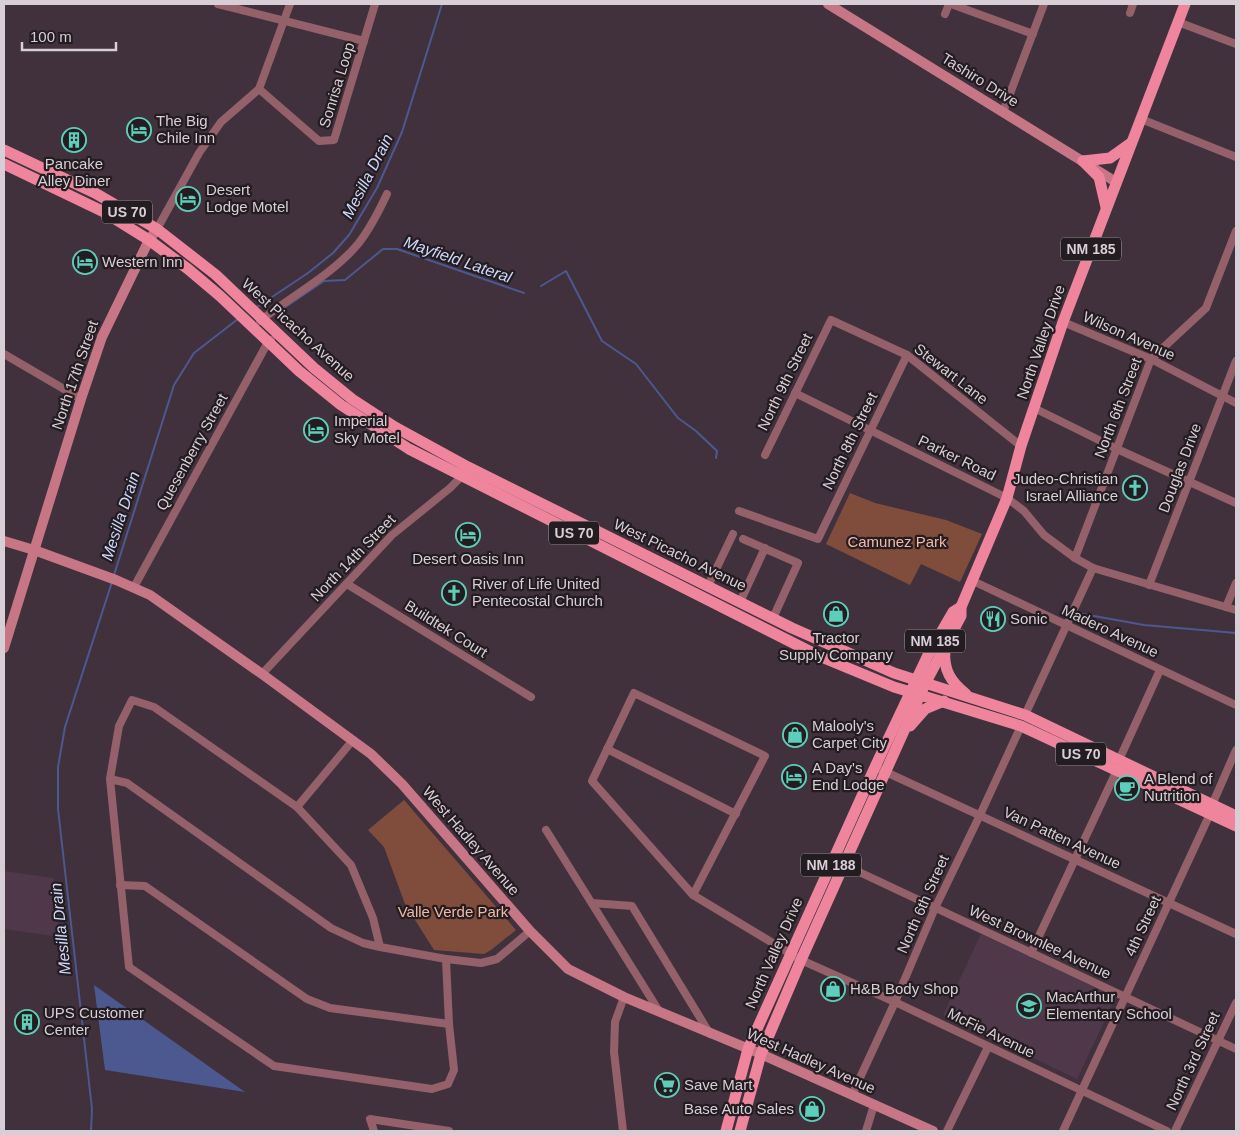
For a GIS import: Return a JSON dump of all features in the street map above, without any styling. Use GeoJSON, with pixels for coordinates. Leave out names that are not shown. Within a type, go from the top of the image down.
{"type":"FeatureCollection","features":[{"type":"Feature","properties":{"kind":"main road","name":"North Valley Drive"},"geometry":{"type":"LineString","coordinates":[[740,1131],[761,1054],[887,772],[915,694],[945,647],[961,616],[961,607],[1007,498],[1021,446],[1063,322],[1185,4]]}},
{"type":"Feature","properties":{"kind":"main road"},"geometry":{"type":"LineString","coordinates":[[1083,161],[1110,158],[1132,142]]}},
{"type":"Feature","properties":{"kind":"main road","name":"West Picacho Avenue"},"geometry":{"type":"LineString","coordinates":[[4,150],[95,193],[157,229],[216,276],[314,368],[352,399],[395,427],[468,467],[740,602],[894,673],[969,697],[1023,720],[1211,809],[1236,826]]}},
{"type":"Feature","properties":{"kind":"main road"},"geometry":{"type":"LineString","coordinates":[[1083,161],[1099,177],[1106,208]]}},
{"type":"Feature","properties":{"kind":"main road","name":"West Picacho Avenue"},"geometry":{"type":"LineString","coordinates":[[4,164],[104,212],[149,240],[188,269],[299,371],[341,405],[409,449],[819,656],[915,694],[1023,720]]}},
{"type":"Feature","properties":{"kind":"main road","name":"North Valley Drive"},"geometry":{"type":"LineString","coordinates":[[921,682],[928,655],[953,612],[961,607]]}},
{"type":"Feature","properties":{"kind":"main road"},"geometry":{"type":"LineString","coordinates":[[945,647],[944,659],[947,673],[954,684],[969,697]]}},
{"type":"Feature","properties":{"kind":"main road"},"geometry":{"type":"LineString","coordinates":[[894,673],[909,671],[928,655]]}},
{"type":"Feature","properties":{"kind":"main road"},"geometry":{"type":"LineString","coordinates":[[894,687],[899,694],[902,712]]}},
{"type":"Feature","properties":{"kind":"main road","name":"North Valley Drive"},"geometry":{"type":"LineString","coordinates":[[726,1131],[748,1049],[875,766],[902,712],[915,694]]}},
{"type":"Feature","properties":{"kind":"main road"},"geometry":{"type":"LineString","coordinates":[[902,734],[925,709],[944,701]]}},
{"type":"Feature","properties":{"kind":"main road","name":"West Picacho Avenue"},"geometry":{"type":"LineString","coordinates":[[1211,809],[1236,816]]}},
{"type":"Feature","properties":{"kind":"street"},"geometry":{"type":"LineString","coordinates":[[218,4],[364,41]]}},
{"type":"Feature","properties":{"kind":"street","name":"North 17th Street"},"geometry":{"type":"LineString","coordinates":[[4,648],[102,337],[149,240],[200,153],[221,122],[259,88],[290,4]]}},
{"type":"Feature","properties":{"kind":"street","name":"Sonrisa Loop"},"geometry":{"type":"LineString","coordinates":[[259,88],[319,141],[334,140],[375,4]]}},
{"type":"Feature","properties":{"kind":"street","name":"Tashiro Drive"},"geometry":{"type":"LineString","coordinates":[[828,4],[1116,182]]}},
{"type":"Feature","properties":{"kind":"street"},"geometry":{"type":"LineString","coordinates":[[945,14],[950,4],[1033,34]]}},
{"type":"Feature","properties":{"kind":"street"},"geometry":{"type":"LineString","coordinates":[[1003,112],[1044,4]]}},
{"type":"Feature","properties":{"kind":"street"},"geometry":{"type":"LineString","coordinates":[[1130,13],[1133,4]]}},
{"type":"Feature","properties":{"kind":"street"},"geometry":{"type":"LineString","coordinates":[[1178,22],[1236,44]]}},
{"type":"Feature","properties":{"kind":"street"},"geometry":{"type":"LineString","coordinates":[[1141,119],[1236,157]]}},
{"type":"Feature","properties":{"kind":"street"},"geometry":{"type":"LineString","coordinates":[[253,328],[337,264],[358,244],[376,216],[387,194]]}},
{"type":"Feature","properties":{"kind":"street","name":"North 6th Street"},"geometry":{"type":"LineString","coordinates":[[1075,558],[1151,360],[1206,308],[1236,231]]}},
{"type":"Feature","properties":{"kind":"street","name":"Stewart Lane"},"geometry":{"type":"LineString","coordinates":[[830,320],[907,355],[1021,446]]}},
{"type":"Feature","properties":{"kind":"street","name":"North 9th Street"},"geometry":{"type":"LineString","coordinates":[[765,455],[830,320]]}},
{"type":"Feature","properties":{"kind":"street","name":"Wilson Avenue"},"geometry":{"type":"LineString","coordinates":[[1063,322],[1151,360],[1236,403]]}},
{"type":"Feature","properties":{"kind":"street","name":"Quesenberry Street"},"geometry":{"type":"LineString","coordinates":[[134,587],[268,342],[278,334]]}},
{"type":"Feature","properties":{"kind":"street"},"geometry":{"type":"LineString","coordinates":[[4,354],[81,399]]}},
{"type":"Feature","properties":{"kind":"street","name":"North 8th Street"},"geometry":{"type":"LineString","coordinates":[[739,511],[818,539],[907,355]]}},
{"type":"Feature","properties":{"kind":"street","name":"Douglas Drive"},"geometry":{"type":"LineString","coordinates":[[1149,585],[1236,361]]}},
{"type":"Feature","properties":{"kind":"street","name":"Parker Road"},"geometry":{"type":"LineString","coordinates":[[795,393],[1007,498],[1024,511],[1044,535],[1075,558],[1093,568],[1236,610]]}},
{"type":"Feature","properties":{"kind":"street"},"geometry":{"type":"LineString","coordinates":[[1034,408],[1117,449],[1236,503]]}},
{"type":"Feature","properties":{"kind":"street","name":"North 14th Street"},"geometry":{"type":"LineString","coordinates":[[262,674],[392,535],[462,477],[468,467]]}},
{"type":"Feature","properties":{"kind":"street"},"geometry":{"type":"LineString","coordinates":[[708,586],[733,534]]}},
{"type":"Feature","properties":{"kind":"street"},"geometry":{"type":"LineString","coordinates":[[743,539],[798,563],[774,618]]}},
{"type":"Feature","properties":{"kind":"street","name":"West Hadley Avenue"},"geometry":{"type":"LineString","coordinates":[[4,542],[34,550],[134,587],[162,603],[353,740],[371,754],[402,784],[530,931],[568,969],[624,996],[761,1054],[933,1131]]}},
{"type":"Feature","properties":{"kind":"street"},"geometry":{"type":"LineString","coordinates":[[740,602],[765,548]]}},
{"type":"Feature","properties":{"kind":"street","name":"North 6th Street"},"geometry":{"type":"LineString","coordinates":[[852,1095],[895,1002],[935,908],[980,815],[1093,568]]}},
{"type":"Feature","properties":{"kind":"street","name":"Madero Avenue"},"geometry":{"type":"LineString","coordinates":[[973,581],[1236,705]]}},
{"type":"Feature","properties":{"kind":"street"},"geometry":{"type":"LineString","coordinates":[[1226,607],[1236,583]]}},
{"type":"Feature","properties":{"kind":"street","name":"Buildtek Court"},"geometry":{"type":"LineString","coordinates":[[347,584],[531,697]]}},
{"type":"Feature","properties":{"kind":"street"},"geometry":{"type":"LineString","coordinates":[[1031,954],[1160,670]]}},
{"type":"Feature","properties":{"kind":"street"},"geometry":{"type":"LineString","coordinates":[[693,896],[736,814],[765,756],[634,693],[607,750],[736,814]]}},
{"type":"Feature","properties":{"kind":"street"},"geometry":{"type":"LineString","coordinates":[[380,947],[373,918],[351,865],[297,807],[154,707],[132,700],[119,726],[110,779],[129,967],[274,1066],[432,1089],[448,1084],[454,1070],[449,1024],[446,959]]}},
{"type":"Feature","properties":{"kind":"street"},"geometry":{"type":"LineString","coordinates":[[297,807],[353,740]]}},
{"type":"Feature","properties":{"kind":"street","name":"McFie Avenue"},"geometry":{"type":"LineString","coordinates":[[607,750],[592,781],[693,896],[802,960],[1167,1131]]}},
{"type":"Feature","properties":{"kind":"street","name":"4th Street"},"geometry":{"type":"LineString","coordinates":[[1063,1131],[1211,809],[1236,750]]}},
{"type":"Feature","properties":{"kind":"street","name":"Van Patten Avenue"},"geometry":{"type":"LineString","coordinates":[[875,766],[1236,934]]}},
{"type":"Feature","properties":{"kind":"street"},"geometry":{"type":"LineString","coordinates":[[110,779],[127,783],[331,928],[363,943],[446,959],[481,963],[497,958],[530,931]]}},
{"type":"Feature","properties":{"kind":"street"},"geometry":{"type":"LineString","coordinates":[[546,830],[659,1011]]}},
{"type":"Feature","properties":{"kind":"street","name":"West Brownlee Avenue"},"geometry":{"type":"LineString","coordinates":[[833,860],[1236,1049]]}},
{"type":"Feature","properties":{"kind":"street"},"geometry":{"type":"LineString","coordinates":[[120,885],[145,886],[307,999],[330,1008],[449,1024]]}},
{"type":"Feature","properties":{"kind":"street"},"geometry":{"type":"LineString","coordinates":[[592,903],[632,906],[710,1034]]}},
{"type":"Feature","properties":{"kind":"street"},"geometry":{"type":"LineString","coordinates":[[622,1131],[614,1052],[615,1022],[624,996]]}},
{"type":"Feature","properties":{"kind":"street","name":"North 3rd Street"},"geometry":{"type":"LineString","coordinates":[[1175,1131],[1236,1003]]}},
{"type":"Feature","properties":{"kind":"street"},"geometry":{"type":"LineString","coordinates":[[947,1131],[988,1047]]}},
{"type":"Feature","properties":{"kind":"street"},"geometry":{"type":"LineString","coordinates":[[866,1131],[874,1105]]}},
{"type":"Feature","properties":{"kind":"street"},"geometry":{"type":"LineString","coordinates":[[374,1131],[370,1119],[430,1130],[449,1131]]}},
{"type":"Feature","properties":{"kind":"shaded area"},"geometry":{"type":"Polygon","coordinates":[[[4,871],[53,878],[60,937],[4,929],[4,871]]]}},
{"type":"Feature","properties":{"kind":"shaded area","name":"MacArthur Elementary School"},"geometry":{"type":"Polygon","coordinates":[[[981,934],[1116,997],[1077,1079],[943,1015],[981,934]]]}},
{"type":"Feature","properties":{"kind":"green space","name":"Camunez Park"},"geometry":{"type":"Polygon","coordinates":[[[850,493],[875,503],[946,520],[982,534],[960,582],[921,564],[910,585],[826,544],[850,493]]]}},
{"type":"Feature","properties":{"kind":"green space","name":"Valle Verde Park"},"geometry":{"type":"Polygon","coordinates":[[[404,800],[516,930],[484,954],[434,950],[405,904],[384,847],[368,830],[404,800]]]}},
{"type":"Feature","properties":{"kind":"water"},"geometry":{"type":"Polygon","coordinates":[[[94,985],[245,1092],[105,1070],[94,985]]]}},
{"type":"Feature","properties":{"kind":"waterway","name":"Mesilla Drain"},"geometry":{"type":"LineString","coordinates":[[257,307],[308,273],[333,253],[349,235],[377,188],[402,132],[442,4]]}},
{"type":"Feature","properties":{"kind":"waterway","name":"Mayfield Lateral"},"geometry":{"type":"LineString","coordinates":[[284,308],[324,281],[345,280],[383,249],[397,249],[524,293]]}},
{"type":"Feature","properties":{"kind":"waterway","name":"Mayfield Lateral"},"geometry":{"type":"LineString","coordinates":[[541,286],[566,271],[602,341],[636,364],[678,418],[696,431],[717,451],[716,458]]}},
{"type":"Feature","properties":{"kind":"waterway","name":"Mesilla Drain"},"geometry":{"type":"LineString","coordinates":[[114,575],[174,385],[194,353],[238,319]]}},
{"type":"Feature","properties":{"kind":"waterway","name":"Mesilla Drain"},"geometry":{"type":"LineString","coordinates":[[91,1131],[92,1109],[58,809],[58,767],[65,727],[112,582]]}},
{"type":"Feature","properties":{"kind":"waterway"},"geometry":{"type":"LineString","coordinates":[[1083,614],[1144,625],[1236,633]]}},
{"type":"Feature","properties":{"kind":"place","name":"The Big Chile Inn"},"geometry":{"type":"Point","coordinates":[139,130]}},
{"type":"Feature","properties":{"kind":"place","name":"Pancake Alley Diner"},"geometry":{"type":"Point","coordinates":[74,140]}},
{"type":"Feature","properties":{"kind":"place","name":"Desert Lodge Motel"},"geometry":{"type":"Point","coordinates":[188,199]}},
{"type":"Feature","properties":{"kind":"place","name":"Western Inn"},"geometry":{"type":"Point","coordinates":[85,262]}},
{"type":"Feature","properties":{"kind":"place","name":"Imperial Sky Motel"},"geometry":{"type":"Point","coordinates":[316,430]}},
{"type":"Feature","properties":{"kind":"place","name":"Judeo-Christian Israel Alliance"},"geometry":{"type":"Point","coordinates":[1135,488]}},
{"type":"Feature","properties":{"kind":"place","name":"Desert Oasis Inn"},"geometry":{"type":"Point","coordinates":[468,535]}},
{"type":"Feature","properties":{"kind":"place","name":"River of Life United Pentecostal Church"},"geometry":{"type":"Point","coordinates":[454,593]}},
{"type":"Feature","properties":{"kind":"place","name":"Tractor Supply Company"},"geometry":{"type":"Point","coordinates":[836,614]}},
{"type":"Feature","properties":{"kind":"place","name":"Sonic"},"geometry":{"type":"Point","coordinates":[993,619]}},
{"type":"Feature","properties":{"kind":"place","name":"Malooly's Carpet City"},"geometry":{"type":"Point","coordinates":[795,735]}},
{"type":"Feature","properties":{"kind":"place","name":"A Day's End Lodge"},"geometry":{"type":"Point","coordinates":[794,777]}},
{"type":"Feature","properties":{"kind":"place","name":"A Blend of Nutrition"},"geometry":{"type":"Point","coordinates":[1127,788]}},
{"type":"Feature","properties":{"kind":"place","name":"H&B Body Shop"},"geometry":{"type":"Point","coordinates":[833,989]}},
{"type":"Feature","properties":{"kind":"place","name":"MacArthur Elementary School"},"geometry":{"type":"Point","coordinates":[1029,1006]}},
{"type":"Feature","properties":{"kind":"place","name":"UPS Customer Center"},"geometry":{"type":"Point","coordinates":[27,1022]}},
{"type":"Feature","properties":{"kind":"place","name":"Save Mart"},"geometry":{"type":"Point","coordinates":[667,1085]}},
{"type":"Feature","properties":{"kind":"place","name":"Base Auto Sales"},"geometry":{"type":"Point","coordinates":[812,1109]}}]}
